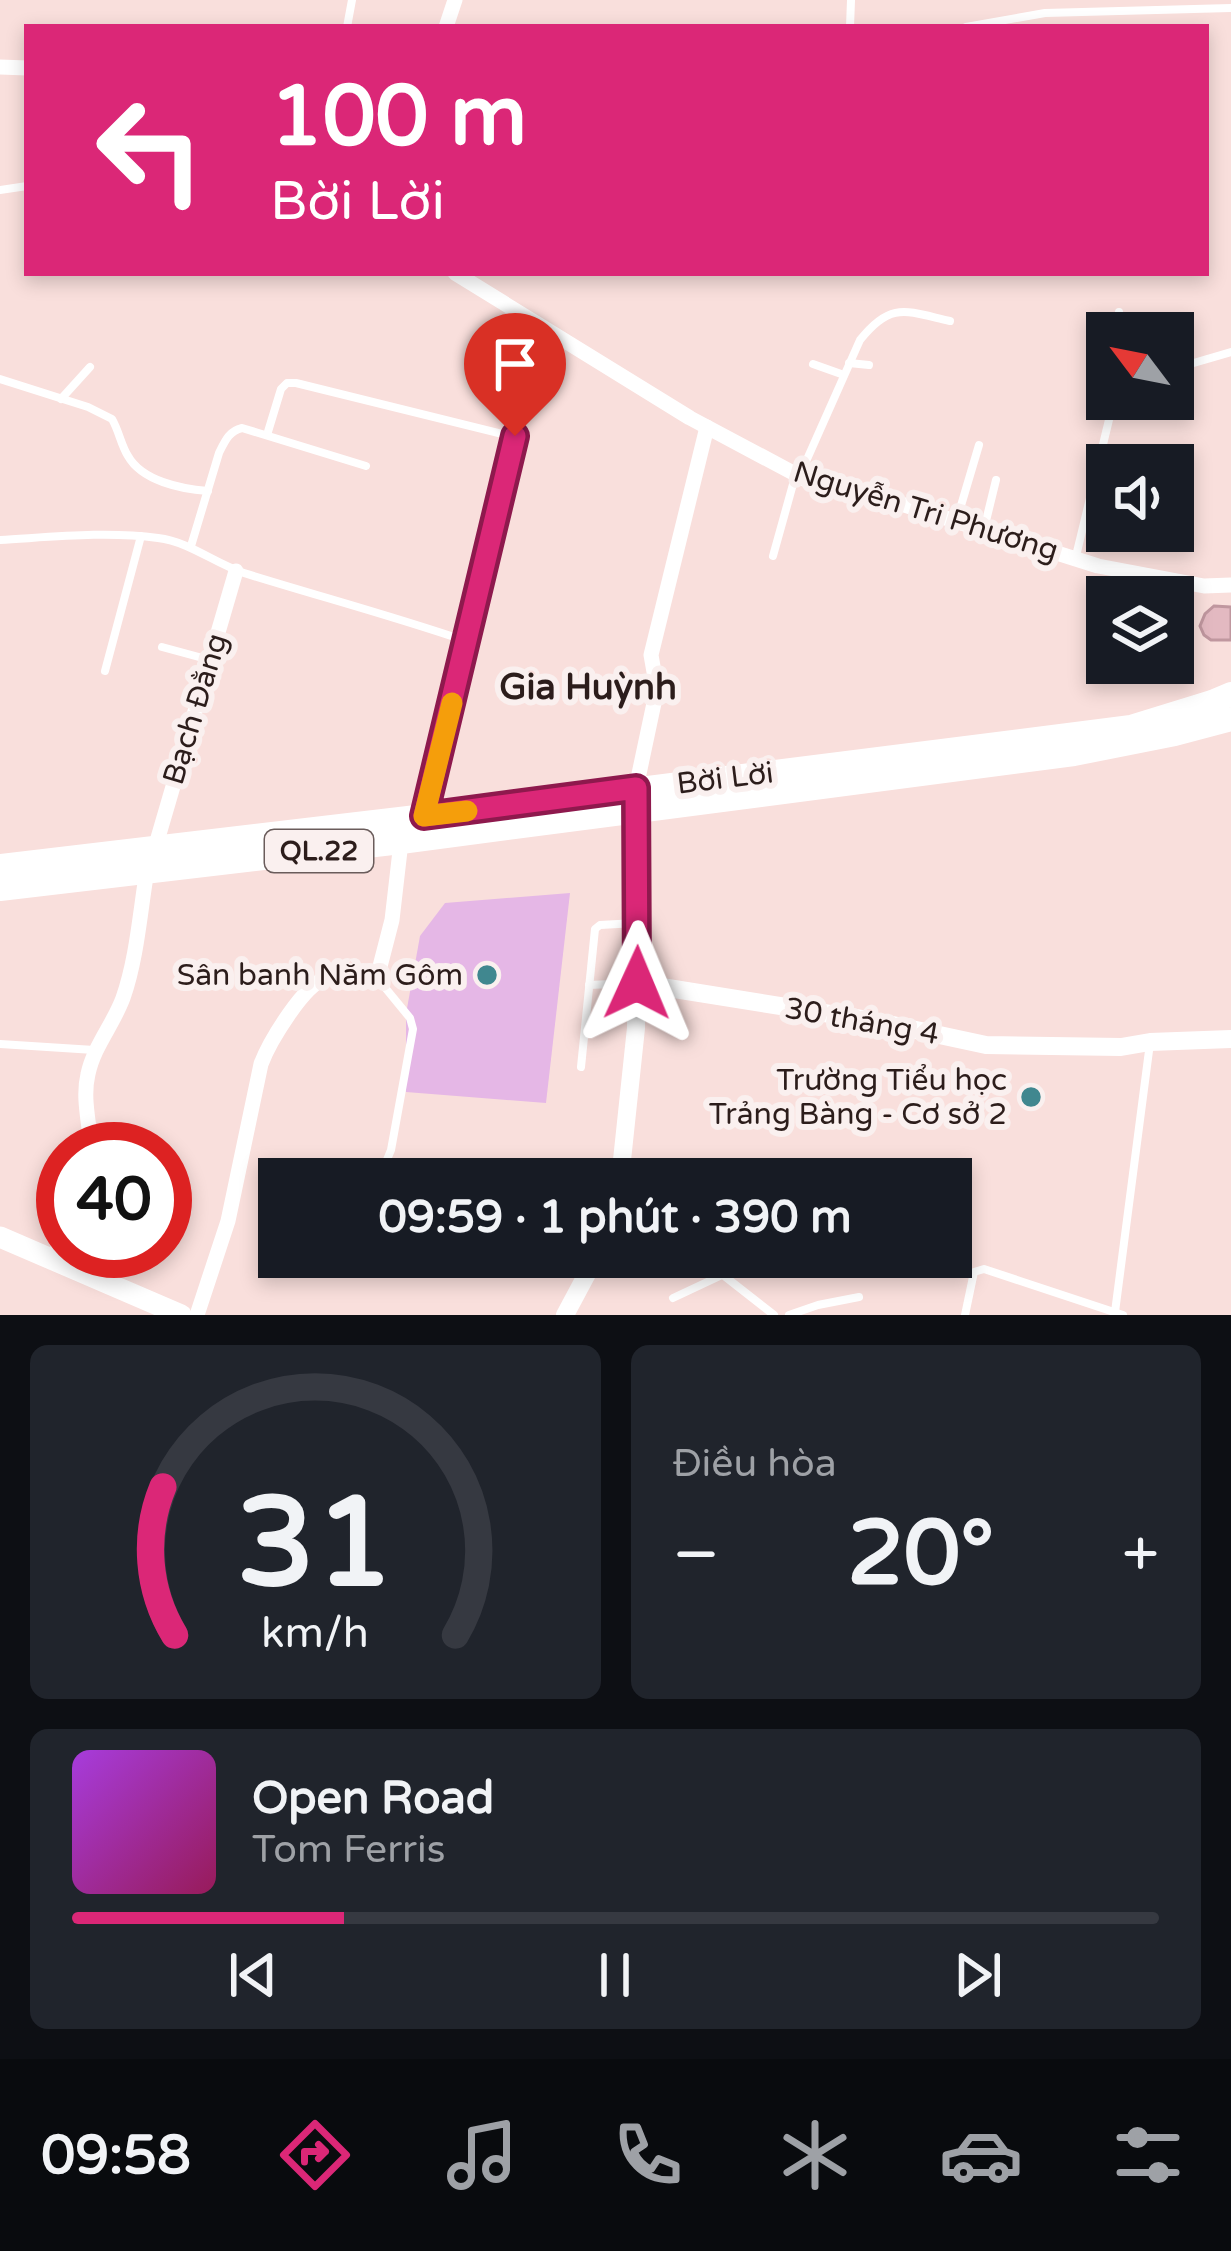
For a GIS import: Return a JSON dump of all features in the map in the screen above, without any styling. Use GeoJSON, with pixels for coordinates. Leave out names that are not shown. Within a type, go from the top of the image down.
{"type":"FeatureCollection","features":[{"type":"Feature","properties":{"kind":"highway","name":"Bời Lời"},"geometry":{"type":"LineString","coordinates":[[0,866],[400,842],[637,800],[1131,727],[1231,694]]}},
{"type":"Feature","properties":{"kind":"highway","name":"Bời Lời"},"geometry":{"type":"LineString","coordinates":[[0,889],[151,859],[424,816],[637,800],[1074,754],[1231,719]]}},
{"type":"Feature","properties":{"kind":"main road"},"geometry":{"type":"LineString","coordinates":[[0,1238],[36,1254]]}},
{"type":"Feature","properties":{"kind":"main road"},"geometry":{"type":"LineString","coordinates":[[93,1278],[181,1315]]}},
{"type":"Feature","properties":{"kind":"street","name":"Nguyễn Tri Phương"},"geometry":{"type":"LineString","coordinates":[[460,276],[707,427],[812,483],[882,498],[1098,566],[1204,586],[1231,585]]}},
{"type":"Feature","properties":{"kind":"street"},"geometry":{"type":"LineString","coordinates":[[424,816],[542,327]]}},
{"type":"Feature","properties":{"kind":"street"},"geometry":{"type":"LineString","coordinates":[[622,1158],[636,1028],[637,800],[657,689],[652,655],[707,427]]}},
{"type":"Feature","properties":{"kind":"street","name":"Bạch Đằng"},"geometry":{"type":"LineString","coordinates":[[89,1122],[86,1090],[95,1051],[128,985],[151,859],[236,571]]}},
{"type":"Feature","properties":{"kind":"street"},"geometry":{"type":"LineString","coordinates":[[197,1315],[228,1221],[268,1043],[313,985],[323,979],[377,978],[392,920],[400,842]]}},
{"type":"Feature","properties":{"kind":"street","name":"30 tháng 4"},"geometry":{"type":"LineString","coordinates":[[637,983],[986,1045],[1121,1047],[1231,1039]]}},
{"type":"Feature","properties":{"kind":"street"},"geometry":{"type":"LineString","coordinates":[[565,1315],[585,1278]]}},
{"type":"Feature","properties":{"kind":"lane"},"geometry":{"type":"LineString","coordinates":[[983,24],[1045,13],[1231,8]]}},
{"type":"Feature","properties":{"kind":"lane"},"geometry":{"type":"LineString","coordinates":[[773,556],[798,475],[860,340],[884,315],[905,311],[950,321]]}},
{"type":"Feature","properties":{"kind":"lane"},"geometry":{"type":"LineString","coordinates":[[1194,363],[1231,352]]}},
{"type":"Feature","properties":{"kind":"lane"},"geometry":{"type":"LineString","coordinates":[[850,363],[869,365]]}},
{"type":"Feature","properties":{"kind":"lane"},"geometry":{"type":"LineString","coordinates":[[813,364],[844,375]]}},
{"type":"Feature","properties":{"kind":"lane"},"geometry":{"type":"LineString","coordinates":[[61,398],[90,367]]}},
{"type":"Feature","properties":{"kind":"lane"},"geometry":{"type":"LineString","coordinates":[[0,379],[112,419],[128,456],[142,472],[180,488],[208,491]]}},
{"type":"Feature","properties":{"kind":"lane"},"geometry":{"type":"LineString","coordinates":[[267,435],[281,388],[296,383],[515,436]]}},
{"type":"Feature","properties":{"kind":"lane"},"geometry":{"type":"LineString","coordinates":[[1076,557],[1109,420]]}},
{"type":"Feature","properties":{"kind":"lane"},"geometry":{"type":"LineString","coordinates":[[191,546],[219,453],[234,430],[242,428],[366,466]]}},
{"type":"Feature","properties":{"kind":"lane"},"geometry":{"type":"LineString","coordinates":[[956,520],[979,445]]}},
{"type":"Feature","properties":{"kind":"lane"},"geometry":{"type":"LineString","coordinates":[[984,529],[996,480]]}},
{"type":"Feature","properties":{"kind":"lane"},"geometry":{"type":"LineString","coordinates":[[0,540],[97,535],[164,538],[191,546],[236,571],[466,641]]}},
{"type":"Feature","properties":{"kind":"lane"},"geometry":{"type":"LineString","coordinates":[[105,671],[141,536]]}},
{"type":"Feature","properties":{"kind":"lane"},"geometry":{"type":"LineString","coordinates":[[162,647],[210,660]]}},
{"type":"Feature","properties":{"kind":"lane"},"geometry":{"type":"LineString","coordinates":[[581,1067],[596,929],[638,923]]}},
{"type":"Feature","properties":{"kind":"lane"},"geometry":{"type":"LineString","coordinates":[[377,978],[410,1018],[413,1029],[388,1158]]}},
{"type":"Feature","properties":{"kind":"lane"},"geometry":{"type":"LineString","coordinates":[[589,985],[637,983]]}},
{"type":"Feature","properties":{"kind":"lane"},"geometry":{"type":"LineString","coordinates":[[965,1315],[974,1272],[984,1269],[1119,1314],[1150,1042]]}},
{"type":"Feature","properties":{"kind":"lane"},"geometry":{"type":"LineString","coordinates":[[0,1044],[95,1051]]}},
{"type":"Feature","properties":{"kind":"lane"},"geometry":{"type":"LineString","coordinates":[[674,1298],[716,1278]]}},
{"type":"Feature","properties":{"kind":"lane"},"geometry":{"type":"LineString","coordinates":[[726,1278],[774,1315]]}},
{"type":"Feature","properties":{"kind":"lane"},"geometry":{"type":"LineString","coordinates":[[789,1315],[859,1297]]}},
{"type":"Feature","properties":{"kind":"shaded area","name":"Sân banh Năm Gôm"},"geometry":{"type":"Polygon","coordinates":[[[570,893],[546,1103],[406,1092],[406,1014],[420,936],[445,903],[570,893]]]}},
{"type":"Feature","properties":{"kind":"building"},"geometry":{"type":"Polygon","coordinates":[[[1214,606],[1231,607],[1231,640],[1211,640],[1204,635],[1200,626],[1214,606]]]}},
{"type":"Feature","properties":{"kind":"slow traffic"},"geometry":{"type":"LineString","coordinates":[[452,703],[424,816],[467,811]]}},
{"type":"Feature","properties":{"kind":"place","name":"Sân banh Năm Gôm"},"geometry":{"type":"Point","coordinates":[487,975]}},
{"type":"Feature","properties":{"kind":"place","name":"Trường Tiểu học Trảng Bàng - Cơ sở 2"},"geometry":{"type":"Point","coordinates":[1031,1097]}},
{"type":"Feature","properties":{"kind":"district","name":"Gia Huỳnh"},"geometry":{"type":"Point","coordinates":[588,686]}},
{"type":"Feature","properties":{"kind":"route"},"geometry":{"type":"LineString","coordinates":[[515,436],[424,816],[636,788],[637,983]]}}]}
